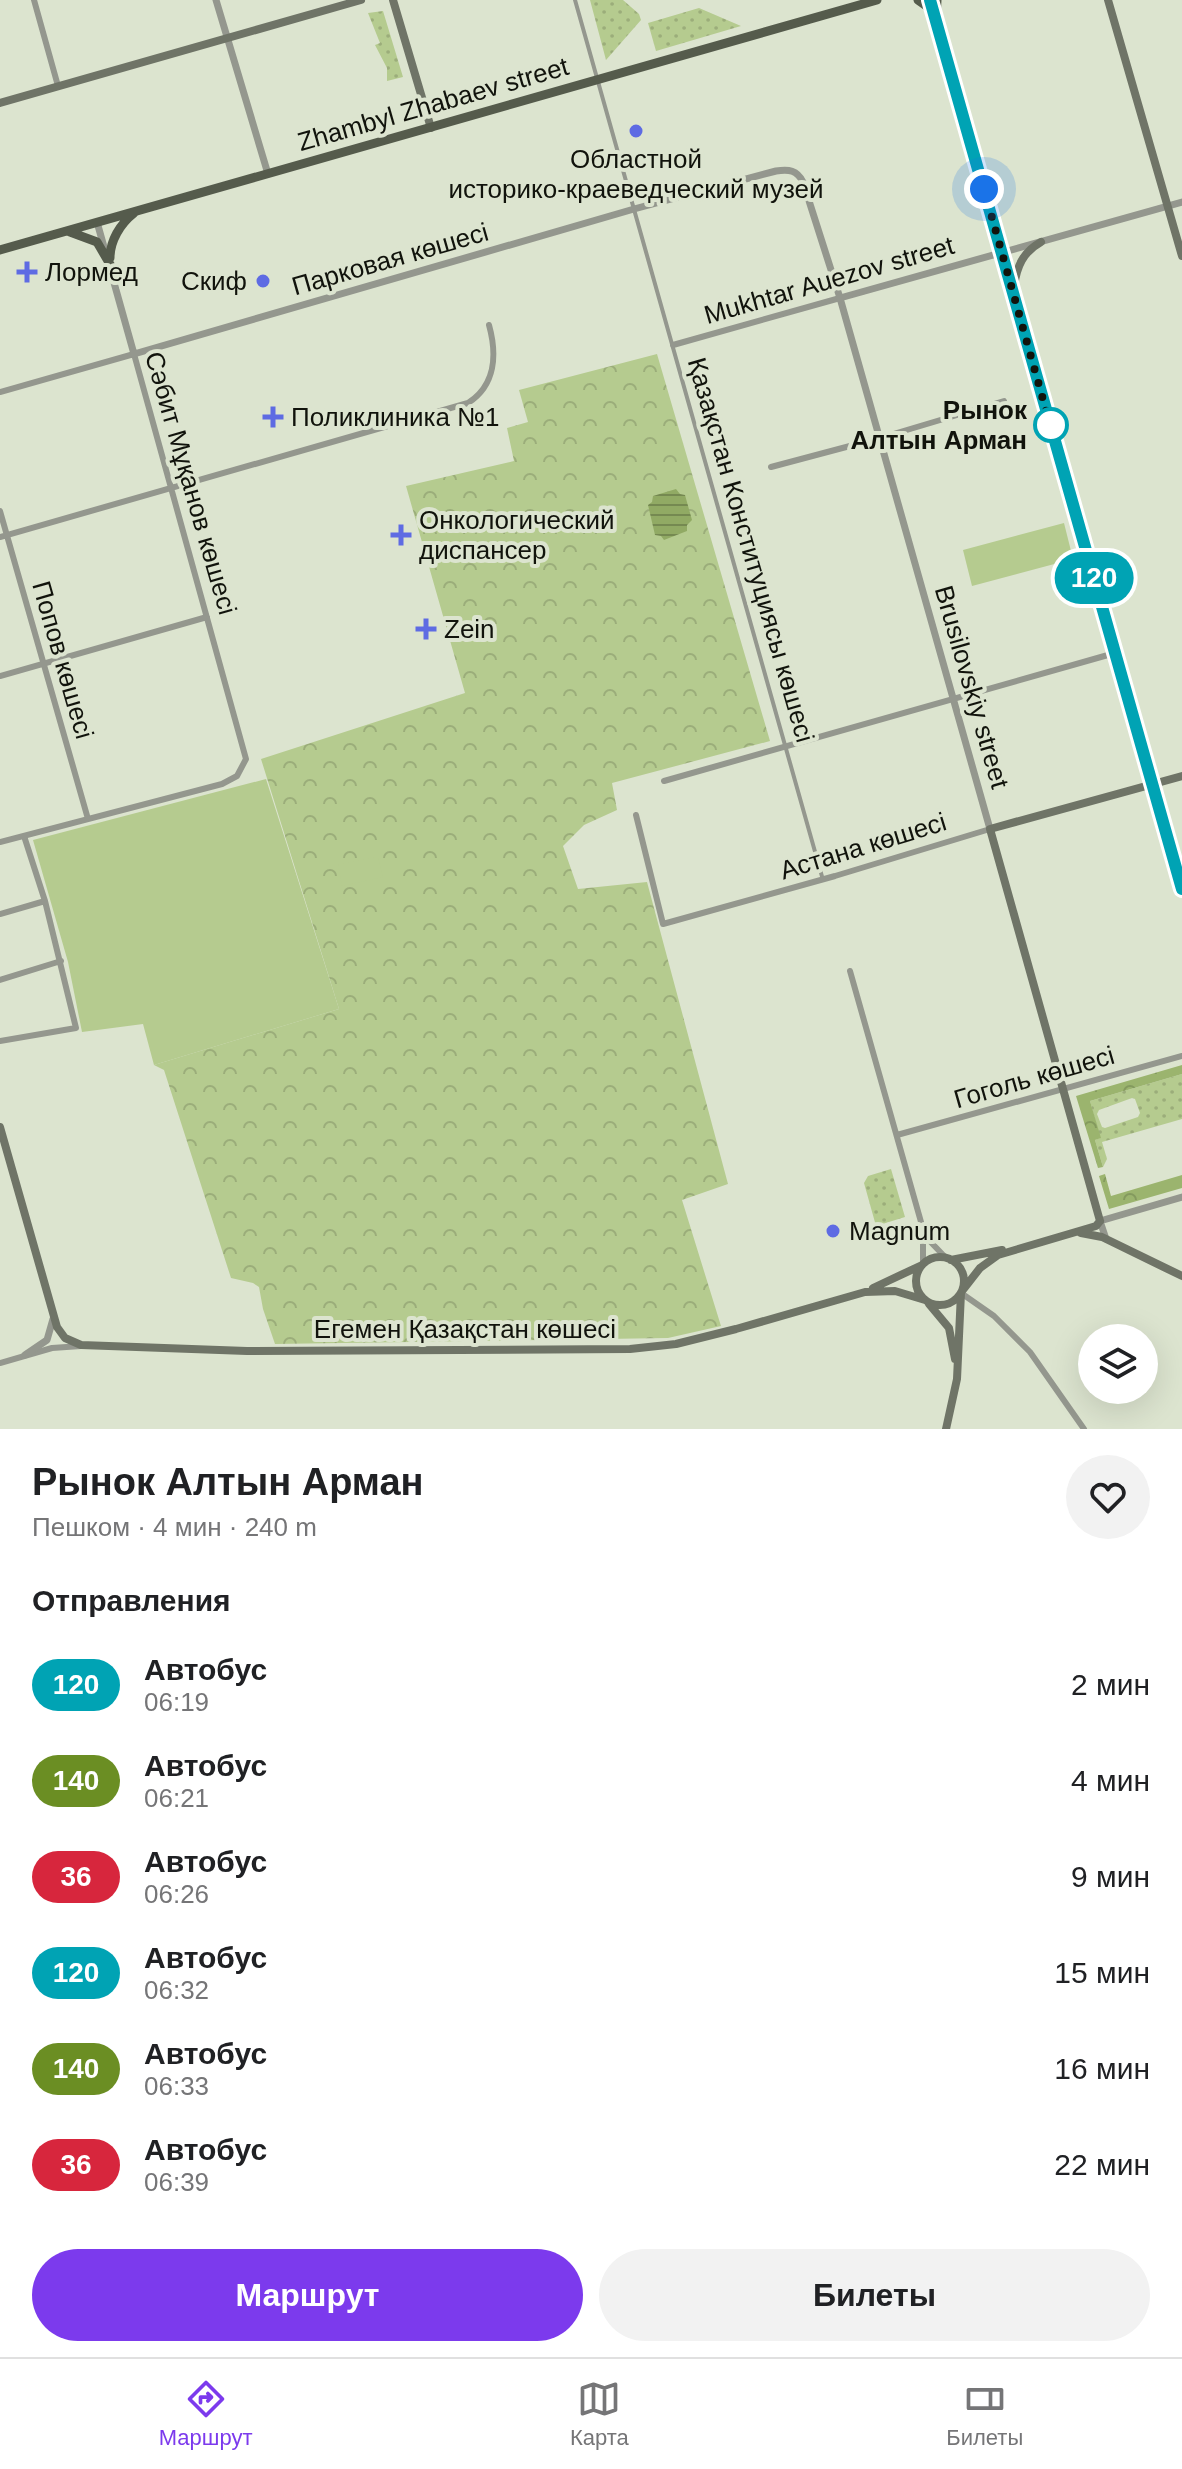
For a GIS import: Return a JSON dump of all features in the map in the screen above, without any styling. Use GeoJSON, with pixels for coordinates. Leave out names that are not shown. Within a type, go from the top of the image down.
{"type":"FeatureCollection","features":[{"type":"Feature","properties":{"kind":"main road"},"geometry":{"type":"LineString","coordinates":[[0,103],[361,0]]}},
{"type":"Feature","properties":{"kind":"main road"},"geometry":{"type":"LineString","coordinates":[[393,0],[431,128]]}},
{"type":"Feature","properties":{"kind":"main road","name":"Zhambyl Zhabaev street"},"geometry":{"type":"LineString","coordinates":[[0,250],[877,0]]}},
{"type":"Feature","properties":{"kind":"main road"},"geometry":{"type":"LineString","coordinates":[[918,0],[928,7],[936,22]]}},
{"type":"Feature","properties":{"kind":"main road"},"geometry":{"type":"LineString","coordinates":[[930,0],[1182,889]]}},
{"type":"Feature","properties":{"kind":"main road"},"geometry":{"type":"LineString","coordinates":[[936,22],[937,0]]}},
{"type":"Feature","properties":{"kind":"main road"},"geometry":{"type":"LineString","coordinates":[[1108,0],[1182,256]]}},
{"type":"Feature","properties":{"kind":"main road"},"geometry":{"type":"LineString","coordinates":[[111,266],[113,241],[127,218],[138,211]]}},
{"type":"Feature","properties":{"kind":"main road"},"geometry":{"type":"LineString","coordinates":[[59,232],[92,238],[103,249],[111,266]]}},
{"type":"Feature","properties":{"kind":"main road"},"geometry":{"type":"LineString","coordinates":[[1013,293],[1023,256],[1041,242]]}},
{"type":"Feature","properties":{"kind":"main road","name":"Астана көшесі"},"geometry":{"type":"LineString","coordinates":[[990,829],[1182,776]]}},
{"type":"Feature","properties":{"kind":"main road","name":"Brusilovskiy street"},"geometry":{"type":"LineString","coordinates":[[990,829],[1100,1221]]}},
{"type":"Feature","properties":{"kind":"main road"},"geometry":{"type":"LineString","coordinates":[[0,1127],[59,1331],[77,1344],[92,1346]]}},
{"type":"Feature","properties":{"kind":"main road"},"geometry":{"type":"LineString","coordinates":[[926,1301],[933,1305],[946,1305],[993,1258],[1096,1226],[1100,1221]]}},
{"type":"Feature","properties":{"kind":"main road"},"geometry":{"type":"LineString","coordinates":[[865,1292],[932,1258],[990,1253],[1100,1221]]}},
{"type":"Feature","properties":{"kind":"main road"},"geometry":{"type":"LineString","coordinates":[[1063,1236],[1087,1233],[1106,1238],[1182,1276]]}},
{"type":"Feature","properties":{"kind":"main road"},"geometry":{"type":"LineString","coordinates":[[946,1429],[957,1379],[964,1276],[960,1267],[948,1259]]}},
{"type":"Feature","properties":{"kind":"main road"},"geometry":{"type":"LineString","coordinates":[[923,1264],[915,1280],[917,1290],[942,1317],[950,1332],[957,1379]]}},
{"type":"Feature","properties":{"kind":"main road","name":"Егемен Қазақстан көшесі"},"geometry":{"type":"LineString","coordinates":[[92,1346],[247,1351],[630,1349],[676,1344],[865,1292],[895,1291],[926,1301]]}},
{"type":"Feature","properties":{"kind":"street"},"geometry":{"type":"LineString","coordinates":[[34,0],[58,86]]}},
{"type":"Feature","properties":{"kind":"street"},"geometry":{"type":"LineString","coordinates":[[216,0],[268,174]]}},
{"type":"Feature","properties":{"kind":"street","name":"Қазақстан Конституциясы көшесі"},"geometry":{"type":"LineString","coordinates":[[575,0],[823,880]]}},
{"type":"Feature","properties":{"kind":"street","name":"Парковая көшесі"},"geometry":{"type":"LineString","coordinates":[[0,392],[634,209],[776,171],[792,171]]}},
{"type":"Feature","properties":{"kind":"street","name":"Brusilovskiy street"},"geometry":{"type":"LineString","coordinates":[[792,171],[803,182],[840,298],[990,829]]}},
{"type":"Feature","properties":{"kind":"street","name":"Mukhtar Auezov street"},"geometry":{"type":"LineString","coordinates":[[673,345],[1182,202]]}},
{"type":"Feature","properties":{"kind":"street","name":"Сәбит Мұқанов көшесі"},"geometry":{"type":"LineString","coordinates":[[88,819],[228,781],[242,770],[245,754],[97,222]]}},
{"type":"Feature","properties":{"kind":"street"},"geometry":{"type":"LineString","coordinates":[[3,536],[468,403],[481,392],[491,372],[495,348],[489,325]]}},
{"type":"Feature","properties":{"kind":"street"},"geometry":{"type":"LineString","coordinates":[[771,467],[1004,401]]}},
{"type":"Feature","properties":{"kind":"street","name":"Попов көшесі"},"geometry":{"type":"LineString","coordinates":[[0,511],[3,536],[44,663],[88,819]]}},
{"type":"Feature","properties":{"kind":"street"},"geometry":{"type":"LineString","coordinates":[[0,676],[207,617]]}},
{"type":"Feature","properties":{"kind":"street"},"geometry":{"type":"LineString","coordinates":[[664,781],[1115,653]]}},
{"type":"Feature","properties":{"kind":"street","name":"Астана көшесі"},"geometry":{"type":"LineString","coordinates":[[636,815],[663,924],[990,829]]}},
{"type":"Feature","properties":{"kind":"street"},"geometry":{"type":"LineString","coordinates":[[0,842],[88,819]]}},
{"type":"Feature","properties":{"kind":"street"},"geometry":{"type":"LineString","coordinates":[[0,1041],[76,1028],[45,901],[24,836]]}},
{"type":"Feature","properties":{"kind":"street"},"geometry":{"type":"LineString","coordinates":[[0,914],[45,901]]}},
{"type":"Feature","properties":{"kind":"street"},"geometry":{"type":"LineString","coordinates":[[0,980],[61,961]]}},
{"type":"Feature","properties":{"kind":"street"},"geometry":{"type":"LineString","coordinates":[[850,971],[924,1235],[923,1264]]}},
{"type":"Feature","properties":{"kind":"street","name":"Гоголь көшесі"},"geometry":{"type":"LineString","coordinates":[[897,1135],[1182,1056]]}},
{"type":"Feature","properties":{"kind":"street"},"geometry":{"type":"LineString","coordinates":[[1106,1238],[1100,1221],[1182,1197]]}},
{"type":"Feature","properties":{"kind":"street"},"geometry":{"type":"LineString","coordinates":[[1106,1238],[1108,1225],[1116,1217]]}},
{"type":"Feature","properties":{"kind":"street"},"geometry":{"type":"LineString","coordinates":[[924,1235],[948,1259]]}},
{"type":"Feature","properties":{"kind":"street"},"geometry":{"type":"LineString","coordinates":[[962,1292],[994,1316],[1030,1352],[1084,1429]]}},
{"type":"Feature","properties":{"kind":"street"},"geometry":{"type":"LineString","coordinates":[[25,1355],[47,1340],[53,1316]]}},
{"type":"Feature","properties":{"kind":"street","name":"Егемен Қазақстан көшесі"},"geometry":{"type":"LineString","coordinates":[[0,1363],[64,1346],[92,1346]]}},
{"type":"Feature","properties":{"kind":"green space"},"geometry":{"type":"Polygon","coordinates":[[[590,0],[623,0],[639,14],[641,20],[606,60],[590,0]]]}},
{"type":"Feature","properties":{"kind":"green space"},"geometry":{"type":"Polygon","coordinates":[[[699,8],[741,26],[656,51],[648,23],[699,8]]]}},
{"type":"Feature","properties":{"kind":"green space"},"geometry":{"type":"Polygon","coordinates":[[[383,11],[403,77],[387,81],[387,68],[375,45],[380,43],[368,13],[383,11]]]}},
{"type":"Feature","properties":{"kind":"green space"},"geometry":{"type":"Polygon","coordinates":[[[657,354],[770,741],[612,783],[617,810],[584,825],[563,846],[578,889],[647,882],[728,1184],[682,1200],[721,1326],[668,1338],[275,1344],[259,1287],[231,1278],[164,1070],[154,1065],[339,1009],[261,759],[465,693],[406,486],[514,461],[507,428],[528,422],[519,390],[657,354]]]}},
{"type":"Feature","properties":{"kind":"green space"},"geometry":{"type":"Polygon","coordinates":[[[1064,523],[1073,559],[972,586],[963,550],[1064,523]]]}},
{"type":"Feature","properties":{"kind":"green space"},"geometry":{"type":"Polygon","coordinates":[[[266,779],[339,1009],[154,1065],[143,1024],[82,1032],[68,962],[33,840],[266,779]]]}},
{"type":"Feature","properties":{"kind":"green space"},"geometry":{"type":"Polygon","coordinates":[[[378,857],[383,877],[342,886],[338,865],[378,857]]]}},
{"type":"Feature","properties":{"kind":"green space"},"geometry":{"type":"Polygon","coordinates":[[[1182,1065],[1182,1074],[1090,1101],[1101,1138],[1095,1140],[1103,1167],[1098,1168],[1076,1096],[1182,1065]]]}},
{"type":"Feature","properties":{"kind":"green space"},"geometry":{"type":"Polygon","coordinates":[[[1182,1074],[1182,1119],[1102,1142],[1107,1159],[1103,1167],[1095,1140],[1100,1138],[1090,1101],[1182,1074]],[[1135,1099],[1099,1110],[1097,1114],[1102,1127],[1138,1117],[1140,1113],[1135,1099]]]}},
{"type":"Feature","properties":{"kind":"green space"},"geometry":{"type":"Polygon","coordinates":[[[891,1169],[905,1217],[876,1226],[864,1183],[868,1176],[891,1169]]]}},
{"type":"Feature","properties":{"kind":"green space"},"geometry":{"type":"Polygon","coordinates":[[[1105,1174],[1111,1196],[1182,1175],[1182,1188],[1109,1209],[1099,1176],[1105,1174]]]}},
{"type":"Feature","properties":{"kind":"shaded area"},"geometry":{"type":"Polygon","coordinates":[[[676,489],[685,495],[692,520],[687,525],[687,531],[664,540],[655,535],[648,505],[653,496],[676,489]]]}},
{"type":"Feature","properties":{"kind":"bus line","name":"120"},"geometry":{"type":"LineString","coordinates":[[930,0],[1182,889]]}},
{"type":"Feature","properties":{"kind":"place","name":"Oбластной историко-краеведческий музей"},"geometry":{"type":"Point","coordinates":[636,131]}},
{"type":"Feature","properties":{"kind":"place","name":"Лормед"},"geometry":{"type":"Point","coordinates":[27,272]}},
{"type":"Feature","properties":{"kind":"place","name":"Скиф"},"geometry":{"type":"Point","coordinates":[263,281]}},
{"type":"Feature","properties":{"kind":"place","name":"Поликлиника №1"},"geometry":{"type":"Point","coordinates":[273,417]}},
{"type":"Feature","properties":{"kind":"place","name":"Рынок Алтын Арман"},"geometry":{"type":"Point","coordinates":[1051,425]}},
{"type":"Feature","properties":{"kind":"place","name":"Онкологический диспансер"},"geometry":{"type":"Point","coordinates":[401,535]}},
{"type":"Feature","properties":{"kind":"place","name":"Zein"},"geometry":{"type":"Point","coordinates":[426,629]}},
{"type":"Feature","properties":{"kind":"place","name":"Magnum"},"geometry":{"type":"Point","coordinates":[833,1231]}},
{"type":"Feature","properties":{"kind":"route"},"geometry":{"type":"LineString","coordinates":[[984,189],[1051,428],[1051,425]]}}]}
